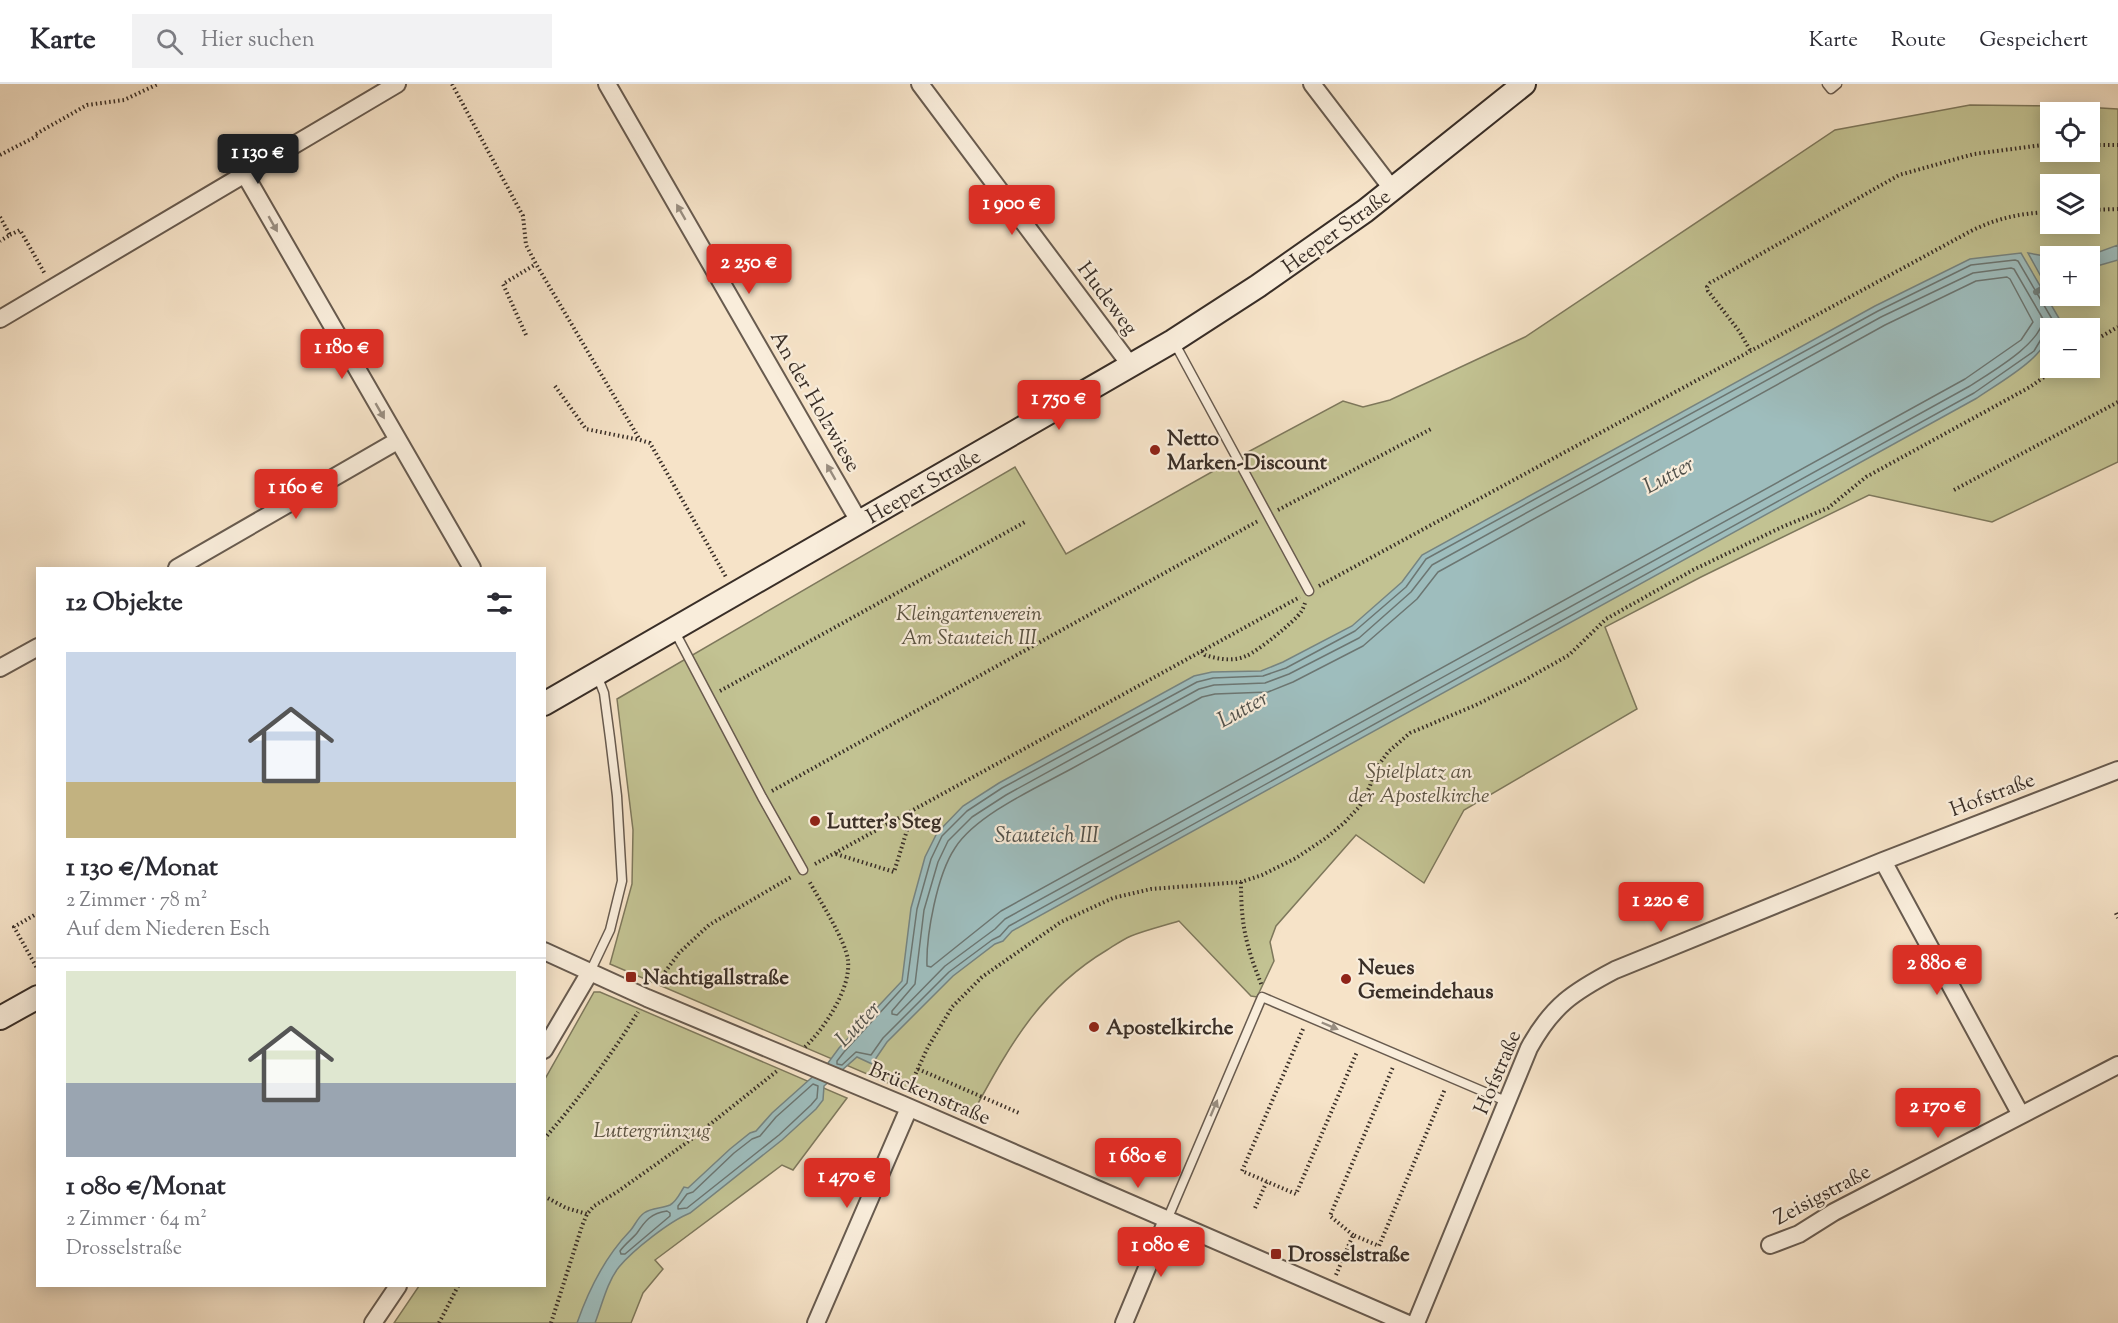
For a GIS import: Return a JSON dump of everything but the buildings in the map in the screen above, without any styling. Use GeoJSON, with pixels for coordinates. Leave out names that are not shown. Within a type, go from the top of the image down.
{"type":"FeatureCollection","features":[{"type":"Feature","properties":{"kind":"main road","name":"Heeper Straße"},"geometry":{"type":"LineString","coordinates":[[546,700],[596,674],[860,523],[1173,341],[1287,266],[1393,190],[1524,84]]}},
{"type":"Feature","properties":{"kind":"main road"},"geometry":{"type":"LineString","coordinates":[[0,1018],[36,998]]}},
{"type":"Feature","properties":{"kind":"street"},"geometry":{"type":"LineString","coordinates":[[0,319],[397,84]]}},
{"type":"Feature","properties":{"kind":"street","name":"An der Holzwiese"},"geometry":{"type":"LineString","coordinates":[[607,84],[860,523]]}},
{"type":"Feature","properties":{"kind":"street","name":"Hudeweg"},"geometry":{"type":"LineString","coordinates":[[920,84],[1131,366]]}},
{"type":"Feature","properties":{"kind":"street"},"geometry":{"type":"LineString","coordinates":[[1312,84],[1393,190]]}},
{"type":"Feature","properties":{"kind":"street"},"geometry":{"type":"LineString","coordinates":[[244,173],[471,567]]}},
{"type":"Feature","properties":{"kind":"street"},"geometry":{"type":"LineString","coordinates":[[179,567],[398,441]]}},
{"type":"Feature","properties":{"kind":"street"},"geometry":{"type":"LineString","coordinates":[[0,668],[36,648]]}},
{"type":"Feature","properties":{"kind":"street","name":"Hofstraße"},"geometry":{"type":"LineString","coordinates":[[1416,1323],[1529,1048],[1544,1022],[1579,990],[1615,970],[1883,861],[2118,770]]}},
{"type":"Feature","properties":{"kind":"street"},"geometry":{"type":"LineString","coordinates":[[1883,861],[2021,1114]]}},
{"type":"Feature","properties":{"kind":"street","name":"Brückenstraße"},"geometry":{"type":"LineString","coordinates":[[546,952],[647,998],[905,1106],[1406,1323]]}},
{"type":"Feature","properties":{"kind":"street"},"geometry":{"type":"LineString","coordinates":[[546,1047],[590,972]]}},
{"type":"Feature","properties":{"kind":"street","name":"Zeisigstraße"},"geometry":{"type":"LineString","coordinates":[[1770,1245],[1799,1234],[1834,1212],[2118,1065]]}},
{"type":"Feature","properties":{"kind":"street"},"geometry":{"type":"LineString","coordinates":[[816,1323],[905,1106]]}},
{"type":"Feature","properties":{"kind":"street"},"geometry":{"type":"LineString","coordinates":[[1124,1323],[1167,1220]]}},
{"type":"Feature","properties":{"kind":"street"},"geometry":{"type":"LineString","coordinates":[[373,1323],[397,1287]]}},
{"type":"Feature","properties":{"kind":"lane"},"geometry":{"type":"LineString","coordinates":[[1827,84],[1831,89],[1837,84]]}},
{"type":"Feature","properties":{"kind":"lane"},"geometry":{"type":"LineString","coordinates":[[1173,341],[1309,591]]}},
{"type":"Feature","properties":{"kind":"lane"},"geometry":{"type":"LineString","coordinates":[[674,629],[803,870]]}},
{"type":"Feature","properties":{"kind":"lane"},"geometry":{"type":"LineString","coordinates":[[590,972],[610,930],[622,881],[617,796],[604,693],[596,674]]}},
{"type":"Feature","properties":{"kind":"lane"},"geometry":{"type":"LineString","coordinates":[[1167,1220],[1262,997],[1508,1102]]}},
{"type":"Feature","properties":{"kind":"path"},"geometry":{"type":"LineString","coordinates":[[0,155],[87,105],[124,100],[158,84]]}},
{"type":"Feature","properties":{"kind":"path"},"geometry":{"type":"LineString","coordinates":[[452,84],[523,216],[526,245],[536,264],[640,440]]}},
{"type":"Feature","properties":{"kind":"path"},"geometry":{"type":"LineString","coordinates":[[1750,350],[1739,331],[1707,291],[1710,283],[1899,175],[1974,154],[2040,145]]}},
{"type":"Feature","properties":{"kind":"path"},"geometry":{"type":"LineString","coordinates":[[2100,145],[2118,145]]}},
{"type":"Feature","properties":{"kind":"path"},"geometry":{"type":"LineString","coordinates":[[2100,210],[2118,209]]}},
{"type":"Feature","properties":{"kind":"path"},"geometry":{"type":"LineString","coordinates":[[546,1137],[567,1114],[618,1044],[679,953],[709,925],[803,870],[1309,591],[1984,224],[2016,215],[2040,213]]}},
{"type":"Feature","properties":{"kind":"path"},"geometry":{"type":"LineString","coordinates":[[0,217],[10,235]]}},
{"type":"Feature","properties":{"kind":"path"},"geometry":{"type":"LineString","coordinates":[[0,241],[20,230],[52,288]]}},
{"type":"Feature","properties":{"kind":"path"},"geometry":{"type":"LineString","coordinates":[[526,335],[502,284],[536,264]]}},
{"type":"Feature","properties":{"kind":"path"},"geometry":{"type":"LineString","coordinates":[[2100,337],[2118,327]]}},
{"type":"Feature","properties":{"kind":"path"},"geometry":{"type":"LineString","coordinates":[[905,1106],[928,1047],[952,1008],[982,977],[1061,922],[1113,898],[1151,889],[1241,882],[1262,875],[1296,858],[1344,824],[1360,806],[1376,770],[1388,752],[1410,733],[1476,705],[1525,680],[1569,655],[1606,619],[1693,570],[1782,526],[1828,507],[1866,477],[2043,378]]}},
{"type":"Feature","properties":{"kind":"path"},"geometry":{"type":"LineString","coordinates":[[555,386],[586,429],[650,443],[735,594]]}},
{"type":"Feature","properties":{"kind":"path"},"geometry":{"type":"LineString","coordinates":[[1954,490],[2118,402]]}},
{"type":"Feature","properties":{"kind":"path"},"geometry":{"type":"LineString","coordinates":[[762,797],[1268,516],[1431,429]]}},
{"type":"Feature","properties":{"kind":"path"},"geometry":{"type":"LineString","coordinates":[[709,697],[1025,522]]}},
{"type":"Feature","properties":{"kind":"path"},"geometry":{"type":"LineString","coordinates":[[1202,651],[1205,655],[1214,658],[1229,660],[1245,657],[1263,646],[1301,612],[1309,591]]}},
{"type":"Feature","properties":{"kind":"path"},"geometry":{"type":"LineString","coordinates":[[835,853],[894,872],[913,811]]}},
{"type":"Feature","properties":{"kind":"path"},"geometry":{"type":"LineString","coordinates":[[551,1323],[586,1214],[594,1206],[617,1192],[799,1061],[808,1044],[832,1012],[843,990],[848,969],[846,951],[803,870]]}},
{"type":"Feature","properties":{"kind":"path"},"geometry":{"type":"LineString","coordinates":[[1241,882],[1241,915],[1245,941],[1264,991]]}},
{"type":"Feature","properties":{"kind":"path"},"geometry":{"type":"LineString","coordinates":[[36,914],[14,927],[36,966]]}},
{"type":"Feature","properties":{"kind":"path"},"geometry":{"type":"LineString","coordinates":[[1308,1017],[1242,1171],[1296,1194],[1362,1040]]}},
{"type":"Feature","properties":{"kind":"path"},"geometry":{"type":"LineString","coordinates":[[1398,1055],[1330,1216],[1353,1235],[1379,1246],[1450,1077]]}},
{"type":"Feature","properties":{"kind":"path"},"geometry":{"type":"LineString","coordinates":[[918,1069],[1019,1113]]}},
{"type":"Feature","properties":{"kind":"path"},"geometry":{"type":"LineString","coordinates":[[1256,1208],[1267,1181]]}},
{"type":"Feature","properties":{"kind":"path"},"geometry":{"type":"LineString","coordinates":[[546,1197],[566,1208],[586,1214]]}},
{"type":"Feature","properties":{"kind":"path"},"geometry":{"type":"LineString","coordinates":[[1330,1290],[1353,1235]]}},
{"type":"Feature","properties":{"kind":"path"},"geometry":{"type":"LineString","coordinates":[[439,1323],[457,1287]]}},
{"type":"Feature","properties":{"kind":"green space"},"geometry":{"type":"Polygon","coordinates":[[[1970,105],[2040,106],[2040,162],[2100,162],[2100,108],[2118,109],[2118,462],[1992,522],[1869,495],[1605,627],[1637,709],[1464,810],[1424,883],[1356,835],[1276,926],[1270,942],[1274,961],[1257,997],[1251,996],[1179,921],[1128,938],[1083,966],[1043,1003],[1012,1046],[970,1118],[610,964],[632,884],[633,830],[617,699],[1015,467],[1066,554],[1343,401],[1363,407],[1390,400],[1525,337],[1835,130],[1970,105]]]}},
{"type":"Feature","properties":{"kind":"green space","name":"Luttergrünzug"},"geometry":{"type":"Polygon","coordinates":[[[594,992],[600,992],[847,1098],[793,1170],[782,1165],[655,1260],[663,1269],[643,1293],[631,1323],[394,1323],[418,1287],[546,1287],[546,1077],[594,992]]]}},
{"type":"Feature","properties":{"kind":"water"},"geometry":{"type":"Polygon","coordinates":[[[2118,245],[2118,260],[2100,265],[2100,252],[2118,245]]]}},
{"type":"Feature","properties":{"kind":"water","name":"Stauteich III"},"geometry":{"type":"Polygon","coordinates":[[[2021,253],[2040,286],[2040,306],[2052,306],[2059,318],[2040,318],[2040,351],[2021,368],[1977,398],[1012,931],[1003,941],[995,944],[953,976],[887,1042],[872,1064],[857,1057],[824,1086],[823,1100],[816,1109],[782,1140],[690,1213],[662,1229],[633,1253],[619,1267],[611,1280],[595,1323],[577,1323],[592,1286],[605,1263],[642,1215],[647,1211],[672,1203],[684,1187],[688,1188],[730,1149],[756,1131],[772,1113],[828,1063],[839,1048],[902,981],[911,908],[925,857],[937,833],[963,806],[999,783],[1194,676],[1212,672],[1261,671],[1352,626],[1402,582],[1422,555],[1875,306],[1970,259],[2021,253]]]}},
{"type":"Feature","properties":{"kind":"water"},"geometry":{"type":"Polygon","coordinates":[[[2028,253],[2040,255],[2040,275],[2028,253]]]}},
{"type":"Feature","properties":{"kind":"waterway","name":"Lutter"},"geometry":{"type":"LineString","coordinates":[[2036,292],[2040,290]]}},
{"type":"Feature","properties":{"kind":"place","name":"Netto Marken-Discount"},"geometry":{"type":"Point","coordinates":[1155,450]}},
{"type":"Feature","properties":{"kind":"place","name":"Lutter's Steg"},"geometry":{"type":"Point","coordinates":[815,821]}},
{"type":"Feature","properties":{"kind":"place","name":"Nachtigallstraße"},"geometry":{"type":"Point","coordinates":[631,977]}},
{"type":"Feature","properties":{"kind":"place","name":"Neues Gemeindehaus"},"geometry":{"type":"Point","coordinates":[1346,979]}},
{"type":"Feature","properties":{"kind":"place","name":"Apostelkirche"},"geometry":{"type":"Point","coordinates":[1094,1027]}},
{"type":"Feature","properties":{"kind":"place","name":"Drosselstraße"},"geometry":{"type":"Point","coordinates":[1276,1254]}},
{"type":"Feature","properties":{"kind":"park label","name":"Kleingartenverein Am Stauteich III"},"geometry":{"type":"Point","coordinates":[969,625]}},
{"type":"Feature","properties":{"kind":"park label","name":"Spielplatz an der Apostelkirche"},"geometry":{"type":"Point","coordinates":[1419,783]}}]}
